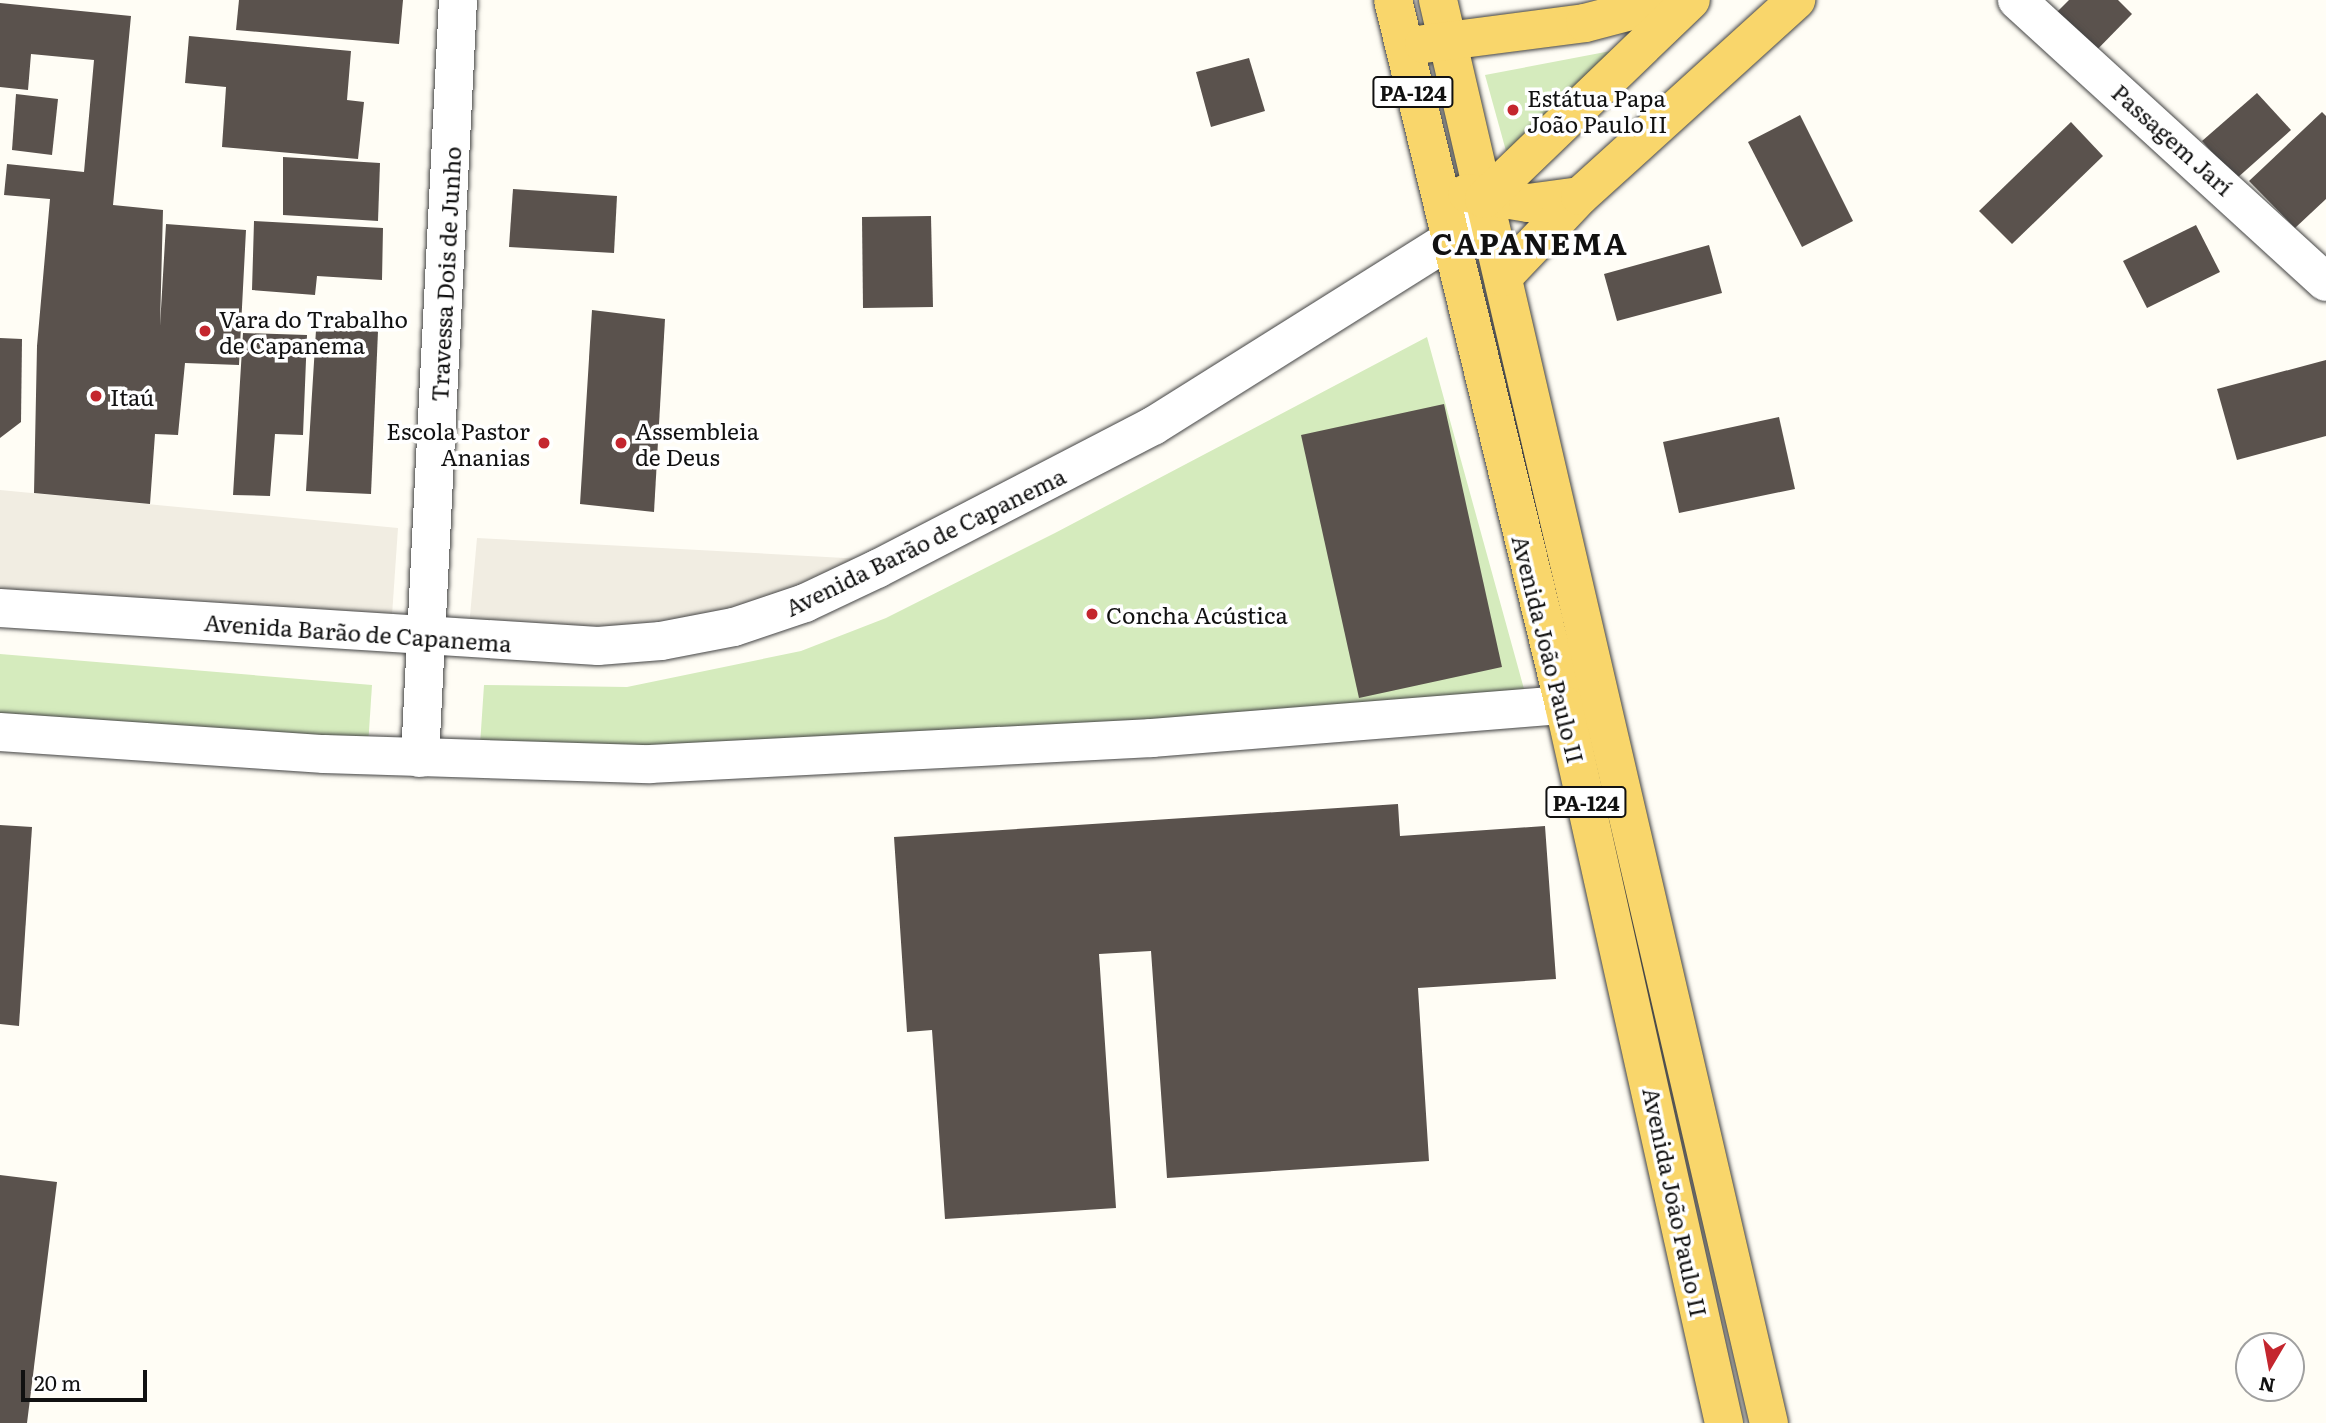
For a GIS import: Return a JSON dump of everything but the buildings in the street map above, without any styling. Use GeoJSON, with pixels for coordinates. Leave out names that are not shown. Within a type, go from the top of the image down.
{"type":"FeatureCollection","features":[{"type":"Feature","properties":{"kind":"main road","name":"Avenida João Paulo II"},"geometry":{"type":"LineString","coordinates":[[1393,0],[1435,184],[1564,705],[1724,1423]]}},
{"type":"Feature","properties":{"kind":"main road","name":"Avenida João Paulo II"},"geometry":{"type":"LineString","coordinates":[[1438,0],[1604,701],[1769,1423]]}},
{"type":"Feature","properties":{"kind":"main road"},"geometry":{"type":"LineString","coordinates":[[1403,46],[1586,23],[1673,0]]}},
{"type":"Feature","properties":{"kind":"main road","name":"Avenida Barão de Capanema"},"geometry":{"type":"LineString","coordinates":[[1484,199],[1691,0]]}},
{"type":"Feature","properties":{"kind":"main road"},"geometry":{"type":"LineString","coordinates":[[1503,277],[1580,196],[1796,0]]}},
{"type":"Feature","properties":{"kind":"main road"},"geometry":{"type":"LineString","coordinates":[[1435,184],[1484,199],[1555,202],[1580,196]]}},
{"type":"Feature","properties":{"kind":"street","name":"Travessa Dois de Junho"},"geometry":{"type":"LineString","coordinates":[[420,758],[429,638],[458,0]]}},
{"type":"Feature","properties":{"kind":"street","name":"Passagem Jarí"},"geometry":{"type":"LineString","coordinates":[[2017,0],[2326,282]]}},
{"type":"Feature","properties":{"kind":"street","name":"Avenida Barão de Capanema"},"geometry":{"type":"LineString","coordinates":[[0,608],[429,638],[598,646],[661,641],[734,627],[805,603],[1063,475],[1153,426],[1449,240],[1484,199]]}},
{"type":"Feature","properties":{"kind":"street"},"geometry":{"type":"LineString","coordinates":[[0,732],[420,758],[650,764],[1152,738],[1604,701]]}},
{"type":"Feature","properties":{"kind":"green space"},"geometry":{"type":"Polygon","coordinates":[[[1637,46],[1511,169],[1485,75],[1637,46]]]}},
{"type":"Feature","properties":{"kind":"green space"},"geometry":{"type":"Polygon","coordinates":[[[1427,337],[1532,718],[725,746],[480,745],[484,685],[627,687],[801,651],[886,618],[1055,533],[1427,337]]]}},
{"type":"Feature","properties":{"kind":"green space"},"geometry":{"type":"Polygon","coordinates":[[[0,654],[372,685],[368,746],[0,720],[0,654]]]}},
{"type":"Feature","properties":{"kind":"shaded area"},"geometry":{"type":"Polygon","coordinates":[[[0,490],[398,528],[391,630],[0,596],[0,490]]]}},
{"type":"Feature","properties":{"kind":"shaded area"},"geometry":{"type":"Polygon","coordinates":[[[477,538],[863,559],[804,592],[643,632],[469,627],[477,538]]]}},
{"type":"Feature","properties":{"kind":"place","name":"Estátua Papa João Paulo II"},"geometry":{"type":"Point","coordinates":[1513,110]}},
{"type":"Feature","properties":{"kind":"place","name":"Vara do Trabalho de Capanema"},"geometry":{"type":"Point","coordinates":[205,331]}},
{"type":"Feature","properties":{"kind":"place","name":"Itaú"},"geometry":{"type":"Point","coordinates":[96,396]}},
{"type":"Feature","properties":{"kind":"place","name":"Escola Pastor Ananias"},"geometry":{"type":"Point","coordinates":[544,443]}},
{"type":"Feature","properties":{"kind":"place","name":"Assembleia de Deus"},"geometry":{"type":"Point","coordinates":[621,443]}},
{"type":"Feature","properties":{"kind":"place","name":"Concha Acústica"},"geometry":{"type":"Point","coordinates":[1092,614]}},
{"type":"Feature","properties":{"kind":"district","name":"CAPANEMA"},"geometry":{"type":"Point","coordinates":[1530,242]}}]}
